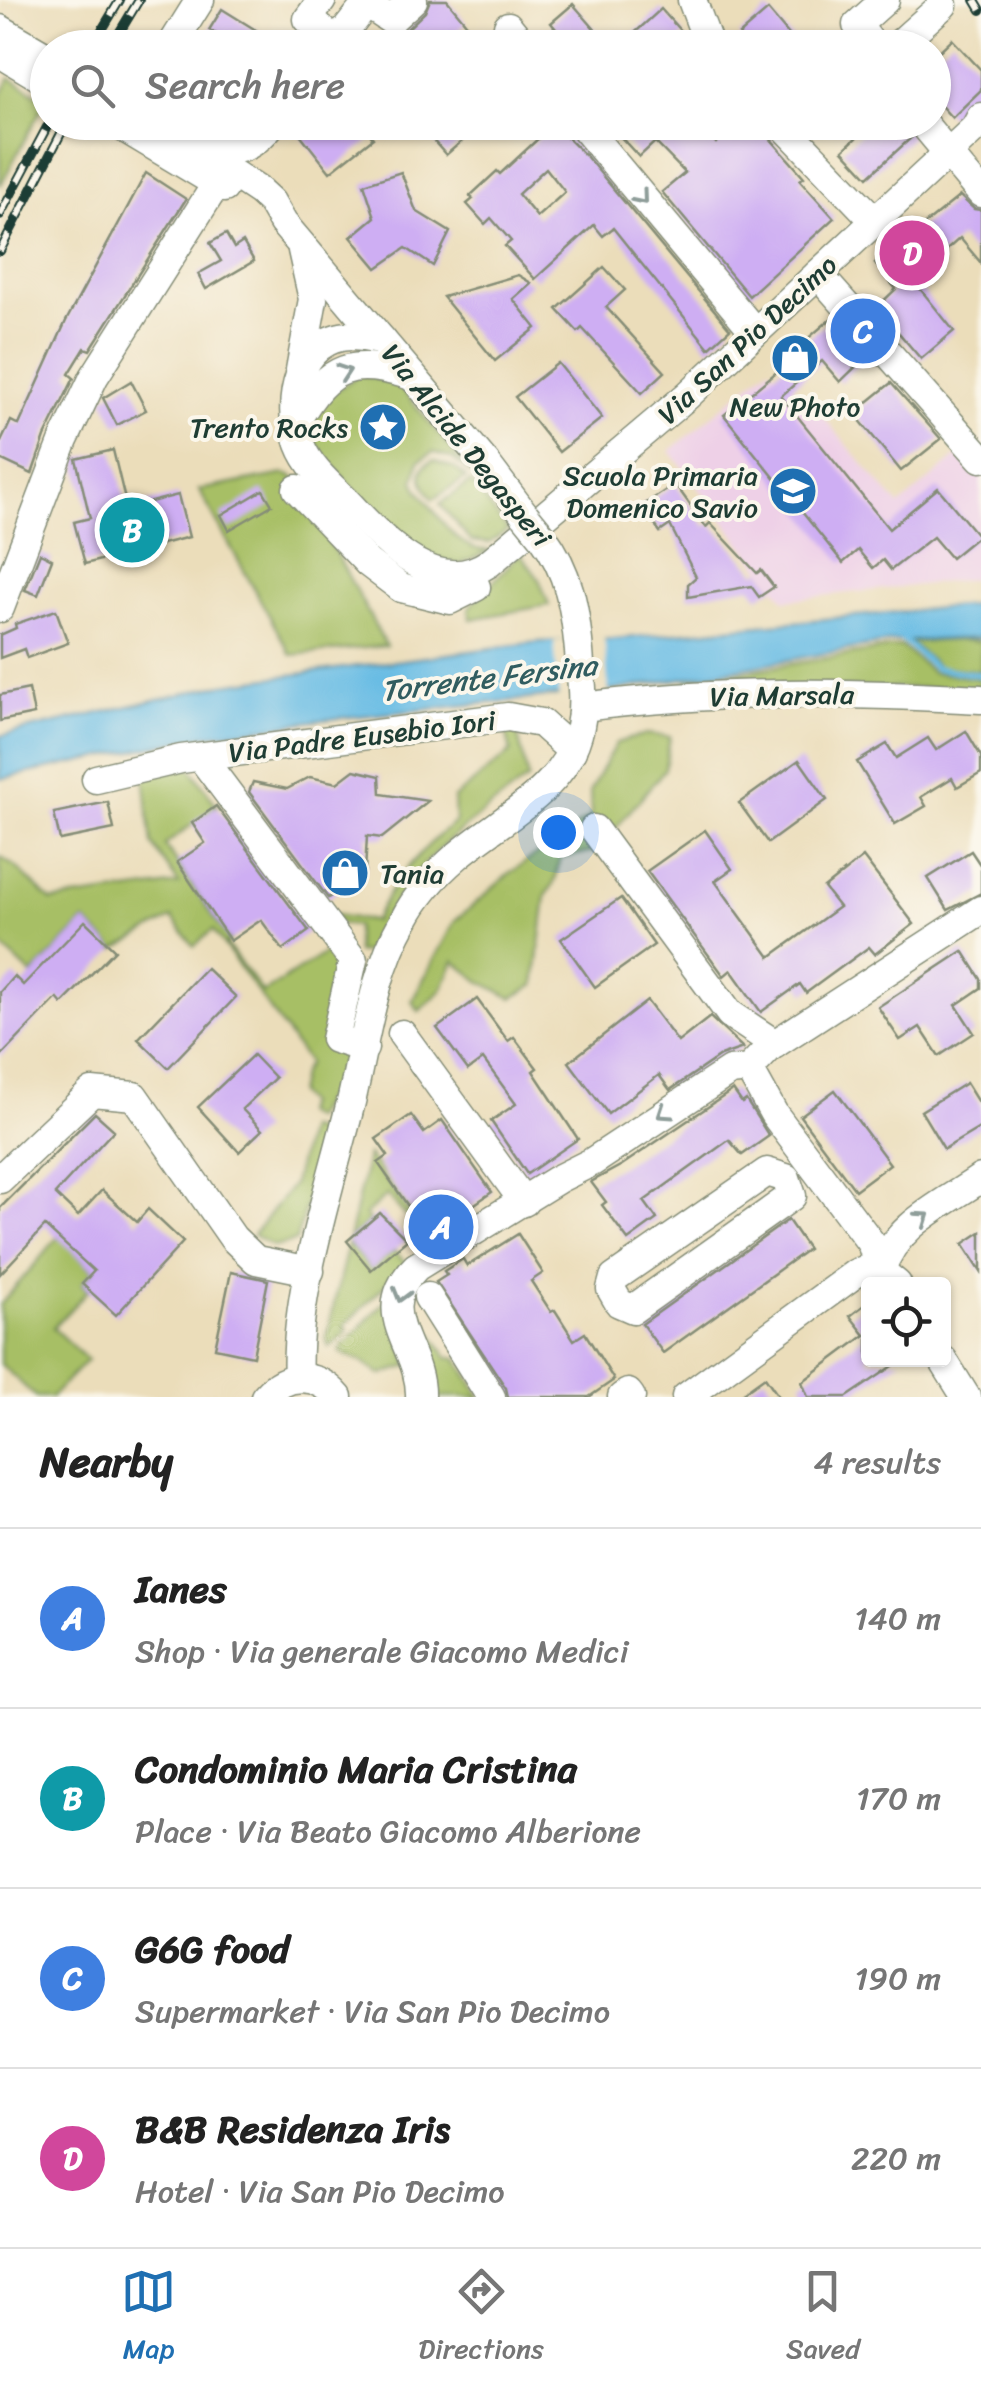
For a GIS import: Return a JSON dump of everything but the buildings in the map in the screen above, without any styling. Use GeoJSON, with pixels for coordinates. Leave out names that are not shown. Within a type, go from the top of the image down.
{"type":"FeatureCollection","features":[{"type":"Feature","properties":{"kind":"street"},"geometry":{"type":"LineString","coordinates":[[181,30],[200,0]]}},
{"type":"Feature","properties":{"kind":"street"},"geometry":{"type":"LineString","coordinates":[[319,30],[308,19],[322,0]]}},
{"type":"Feature","properties":{"kind":"street"},"geometry":{"type":"LineString","coordinates":[[345,30],[368,2],[391,20],[413,0]]}},
{"type":"Feature","properties":{"kind":"street"},"geometry":{"type":"LineString","coordinates":[[692,0],[703,30]]}},
{"type":"Feature","properties":{"kind":"street"},"geometry":{"type":"LineString","coordinates":[[861,30],[857,25],[886,0]]}},
{"type":"Feature","properties":{"kind":"street"},"geometry":{"type":"LineString","coordinates":[[915,30],[943,5],[940,0]]}},
{"type":"Feature","properties":{"kind":"street"},"geometry":{"type":"LineString","coordinates":[[0,28],[30,42]]}},
{"type":"Feature","properties":{"kind":"street"},"geometry":{"type":"LineString","coordinates":[[0,54],[30,72]]}},
{"type":"Feature","properties":{"kind":"street","name":"Via San Pio Decimo"},"geometry":{"type":"LineString","coordinates":[[297,489],[368,563],[401,588],[450,600],[476,586],[469,574],[489,564],[638,439],[979,124]]}},
{"type":"Feature","properties":{"kind":"street","name":"Via Alcide Degasperi"},"geometry":{"type":"LineString","coordinates":[[144,140],[291,233]]}},
{"type":"Feature","properties":{"kind":"street","name":"Via Alcide Degasperi"},"geometry":{"type":"LineString","coordinates":[[182,140],[271,202],[291,233],[486,462],[558,558],[569,585],[578,638],[583,702],[572,751],[553,781],[460,854],[414,902],[388,955],[310,1271],[296,1344],[298,1378]]}},
{"type":"Feature","properties":{"kind":"street"},"geometry":{"type":"LineString","coordinates":[[193,140],[232,151],[260,140]]}},
{"type":"Feature","properties":{"kind":"street"},"geometry":{"type":"LineString","coordinates":[[595,140],[756,332]]}},
{"type":"Feature","properties":{"kind":"street"},"geometry":{"type":"LineString","coordinates":[[797,140],[874,220]]}},
{"type":"Feature","properties":{"kind":"street"},"geometry":{"type":"LineString","coordinates":[[936,140],[981,193]]}},
{"type":"Feature","properties":{"kind":"street"},"geometry":{"type":"LineString","coordinates":[[0,608],[64,440],[94,377],[217,183]]}},
{"type":"Feature","properties":{"kind":"street"},"geometry":{"type":"LineString","coordinates":[[291,233],[312,299],[294,402],[298,440],[309,462],[388,544],[426,567],[451,575],[469,574]]}},
{"type":"Feature","properties":{"kind":"street"},"geometry":{"type":"LineString","coordinates":[[818,274],[981,458]]}},
{"type":"Feature","properties":{"kind":"street"},"geometry":{"type":"LineString","coordinates":[[300,372],[308,359],[333,341],[349,336],[382,340]]}},
{"type":"Feature","properties":{"kind":"street"},"geometry":{"type":"LineString","coordinates":[[296,421],[321,382],[353,366],[376,365],[412,376]]}},
{"type":"Feature","properties":{"kind":"street","name":"Via Marsala"},"geometry":{"type":"LineString","coordinates":[[583,702],[829,692],[981,699]]}},
{"type":"Feature","properties":{"kind":"street","name":"Via Padre Eusebio Iori"},"geometry":{"type":"LineString","coordinates":[[96,778],[201,758],[508,717],[541,723],[572,751]]}},
{"type":"Feature","properties":{"kind":"street","name":"Via Padre Eusebio Iori"},"geometry":{"type":"LineString","coordinates":[[201,758],[353,960],[335,1039],[364,1048]]}},
{"type":"Feature","properties":{"kind":"street"},"geometry":{"type":"LineString","coordinates":[[594,829],[730,1014],[775,1044]]}},
{"type":"Feature","properties":{"kind":"street"},"geometry":{"type":"LineString","coordinates":[[420,1397],[418,1367],[396,1318],[400,1289],[416,1267],[592,1162],[730,1071],[749,1070],[775,1044],[981,910]]}},
{"type":"Feature","properties":{"kind":"street"},"geometry":{"type":"LineString","coordinates":[[402,1034],[524,1202]]}},
{"type":"Feature","properties":{"kind":"street"},"geometry":{"type":"LineString","coordinates":[[749,1070],[774,1114],[798,1170],[871,1243],[888,1277]]}},
{"type":"Feature","properties":{"kind":"street"},"geometry":{"type":"LineString","coordinates":[[0,1179],[92,1092],[134,1096],[232,1238],[256,1260],[310,1271]]}},
{"type":"Feature","properties":{"kind":"street"},"geometry":{"type":"LineString","coordinates":[[798,1170],[792,1196],[633,1308],[619,1303],[611,1289],[614,1278],[768,1172],[798,1170]]}},
{"type":"Feature","properties":{"kind":"street"},"geometry":{"type":"LineString","coordinates":[[889,1277],[898,1236],[981,1178]]}},
{"type":"Feature","properties":{"kind":"street"},"geometry":{"type":"LineString","coordinates":[[686,1397],[856,1273],[882,1277]]}},
{"type":"Feature","properties":{"kind":"street"},"geometry":{"type":"LineString","coordinates":[[428,1297],[491,1397]]}},
{"type":"Feature","properties":{"kind":"street"},"geometry":{"type":"LineString","coordinates":[[947,1367],[966,1397]]}},
{"type":"Feature","properties":{"kind":"street"},"geometry":{"type":"LineString","coordinates":[[265,1397],[278,1385],[298,1378],[323,1383],[338,1397]]}},
{"type":"Feature","properties":{"kind":"street"},"geometry":{"type":"LineString","coordinates":[[622,1397],[628,1393],[631,1397]]}},
{"type":"Feature","properties":{"kind":"shaded area","name":"Scuola Primaria Domenico Savio"},"geometry":{"type":"Polygon","coordinates":[[[770,367],[820,413],[899,506],[961,453],[981,474],[981,578],[785,600],[670,451],[770,367]]]}},
{"type":"Feature","properties":{"kind":"green space"},"geometry":{"type":"Polygon","coordinates":[[[10,78],[30,90],[30,130],[0,186],[0,97],[10,78]]]}},
{"type":"Feature","properties":{"kind":"green space"},"geometry":{"type":"Polygon","coordinates":[[[360,374],[399,385],[471,474],[452,458],[433,452],[419,461],[414,481],[441,521],[459,539],[479,550],[491,550],[459,565],[421,552],[364,501],[322,452],[314,433],[317,403],[360,374]]]}},
{"type":"Feature","properties":{"kind":"green space"},"geometry":{"type":"Polygon","coordinates":[[[434,460],[466,478],[433,499],[423,483],[422,472],[434,460]]]}},
{"type":"Feature","properties":{"kind":"green space"},"geometry":{"type":"Polygon","coordinates":[[[285,474],[295,478],[386,646],[291,655],[199,490],[285,474]]]}},
{"type":"Feature","properties":{"kind":"green space"},"geometry":{"type":"Polygon","coordinates":[[[471,482],[508,530],[489,543],[471,541],[440,504],[471,482]]]}},
{"type":"Feature","properties":{"kind":"green space"},"geometry":{"type":"Polygon","coordinates":[[[520,553],[539,579],[549,605],[471,619],[469,608],[520,553]]]}},
{"type":"Feature","properties":{"kind":"green space"},"geometry":{"type":"Polygon","coordinates":[[[910,642],[981,642],[981,671],[938,667],[910,642]]]}},
{"type":"Feature","properties":{"kind":"green space"},"geometry":{"type":"Polygon","coordinates":[[[901,646],[932,672],[981,679],[981,688],[689,688],[688,681],[901,646]]]}},
{"type":"Feature","properties":{"kind":"green space"},"geometry":{"type":"Polygon","coordinates":[[[505,727],[516,727],[528,779],[434,854],[398,896],[368,953],[356,952],[356,926],[333,922],[335,915],[374,921],[408,867],[455,822],[454,798],[511,752],[505,727]]]}},
{"type":"Feature","properties":{"kind":"green space"},"geometry":{"type":"Polygon","coordinates":[[[646,734],[670,737],[665,769],[591,852],[560,858],[555,881],[546,896],[535,985],[512,998],[454,961],[442,990],[419,1011],[412,1001],[454,922],[510,873],[591,816],[590,791],[616,743],[646,734]]]}},
{"type":"Feature","properties":{"kind":"green space"},"geometry":{"type":"Polygon","coordinates":[[[190,767],[217,806],[165,845],[230,941],[226,944],[263,993],[331,949],[344,966],[345,1049],[338,1085],[313,1119],[302,1113],[306,1104],[297,1094],[308,1063],[213,930],[194,946],[172,918],[115,950],[85,921],[32,975],[0,945],[0,857],[51,901],[179,884],[152,844],[144,775],[190,767]]]}},
{"type":"Feature","properties":{"kind":"green space"},"geometry":{"type":"Polygon","coordinates":[[[307,1129],[317,1131],[323,1144],[296,1241],[274,1247],[253,1235],[293,1184],[307,1129]]]}},
{"type":"Feature","properties":{"kind":"green space"},"geometry":{"type":"Polygon","coordinates":[[[368,1155],[417,1223],[414,1226],[387,1195],[365,1215],[370,1222],[349,1239],[368,1155]]]}},
{"type":"Feature","properties":{"kind":"green space"},"geometry":{"type":"Polygon","coordinates":[[[59,1236],[94,1271],[82,1284],[88,1290],[53,1328],[87,1360],[51,1397],[36,1397],[0,1364],[0,1305],[59,1236]]]}},
{"type":"Feature","properties":{"kind":"green space"},"geometry":{"type":"Polygon","coordinates":[[[348,1243],[371,1269],[394,1250],[406,1264],[344,1326],[348,1331],[329,1347],[326,1339],[348,1243]]]}},
{"type":"Feature","properties":{"kind":"green space"},"geometry":{"type":"Polygon","coordinates":[[[390,1296],[409,1366],[381,1375],[340,1349],[390,1296]]]}},
{"type":"Feature","properties":{"kind":"green space"},"geometry":{"type":"Polygon","coordinates":[[[409,1298],[447,1357],[457,1358],[481,1397],[432,1397],[432,1369],[410,1322],[409,1298]]]}},
{"type":"Feature","properties":{"kind":"water","name":"Torrente Fersina"},"geometry":{"type":"Polygon","coordinates":[[[981,604],[981,638],[891,642],[616,690],[202,736],[0,779],[0,736],[224,684],[538,642],[613,639],[981,604]]]}},
{"type":"Feature","properties":{"kind":"pier"},"geometry":{"type":"Polygon","coordinates":[[[604,636],[609,695],[559,700],[554,641],[604,636]]]}},
{"type":"Feature","properties":{"kind":"waterway"},"geometry":{"type":"LineString","coordinates":[[899,637],[935,668],[981,675]]}},
{"type":"Feature","properties":{"kind":"railway"},"geometry":{"type":"LineString","coordinates":[[102,30],[120,0]]}},
{"type":"Feature","properties":{"kind":"railway"},"geometry":{"type":"LineString","coordinates":[[121,30],[139,0]]}},
{"type":"Feature","properties":{"kind":"railway"},"geometry":{"type":"LineString","coordinates":[[975,0],[981,10]]}},
{"type":"Feature","properties":{"kind":"railway"},"geometry":{"type":"LineString","coordinates":[[0,215],[40,140]]}},
{"type":"Feature","properties":{"kind":"railway"},"geometry":{"type":"LineString","coordinates":[[0,251],[58,140]]}},
{"type":"Feature","properties":{"kind":"place","name":"B&B Residenza Iris"},"geometry":{"type":"Point","coordinates":[912,253]}},
{"type":"Feature","properties":{"kind":"place","name":"G6G food"},"geometry":{"type":"Point","coordinates":[863,331]}},
{"type":"Feature","properties":{"kind":"place","name":"New Photo"},"geometry":{"type":"Point","coordinates":[795,358]}},
{"type":"Feature","properties":{"kind":"place","name":"Trento Rocks"},"geometry":{"type":"Point","coordinates":[383,427]}},
{"type":"Feature","properties":{"kind":"place","name":"Scuola Primaria Domenico Savio"},"geometry":{"type":"Point","coordinates":[793,491]}},
{"type":"Feature","properties":{"kind":"place","name":"Condominio Maria Cristina"},"geometry":{"type":"Point","coordinates":[132,530]}},
{"type":"Feature","properties":{"kind":"place","name":"Tania"},"geometry":{"type":"Point","coordinates":[345,873]}},
{"type":"Feature","properties":{"kind":"place","name":"Ianes"},"geometry":{"type":"Point","coordinates":[441,1227]}}]}
